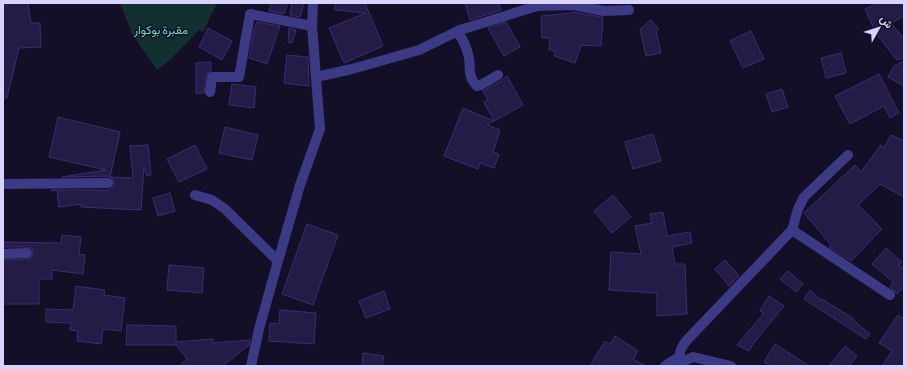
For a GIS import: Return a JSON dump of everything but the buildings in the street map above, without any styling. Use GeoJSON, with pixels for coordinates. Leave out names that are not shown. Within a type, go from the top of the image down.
{"type":"FeatureCollection","features":[{"type":"Feature","properties":{"kind":"street"},"geometry":{"type":"LineString","coordinates":[[251,366],[259,329],[300,185],[320,129],[312,26],[313,3]]}},
{"type":"Feature","properties":{"kind":"street"},"geometry":{"type":"LineString","coordinates":[[316,77],[352,69],[419,50],[457,32],[537,6],[573,5],[604,10],[629,10]]}},
{"type":"Feature","properties":{"kind":"street"},"geometry":{"type":"LineString","coordinates":[[210,92],[212,76],[239,77],[250,14],[312,26]]}},
{"type":"Feature","properties":{"kind":"street"},"geometry":{"type":"LineString","coordinates":[[457,32],[466,46],[469,55],[469,72],[472,82],[477,86],[481,85],[498,75]]}},
{"type":"Feature","properties":{"kind":"street"},"geometry":{"type":"LineString","coordinates":[[681,362],[681,348],[687,340],[792,230],[798,209],[804,197],[848,155]]}},
{"type":"Feature","properties":{"kind":"street"},"geometry":{"type":"LineString","coordinates":[[3,184],[108,183]]}},
{"type":"Feature","properties":{"kind":"street"},"geometry":{"type":"LineString","coordinates":[[195,195],[212,200],[225,209],[278,261]]}},
{"type":"Feature","properties":{"kind":"street"},"geometry":{"type":"LineString","coordinates":[[792,230],[890,295]]}},
{"type":"Feature","properties":{"kind":"street"},"geometry":{"type":"LineString","coordinates":[[3,254],[27,253]]}},
{"type":"Feature","properties":{"kind":"street"},"geometry":{"type":"LineString","coordinates":[[665,366],[693,357],[730,366]]}},
{"type":"Feature","properties":{"kind":"green space","name":"مقبرة بوكوار"},"geometry":{"type":"Polygon","coordinates":[[[120,3],[217,3],[203,32],[199,30],[170,60],[157,70],[132,34],[120,3]]]}}]}
